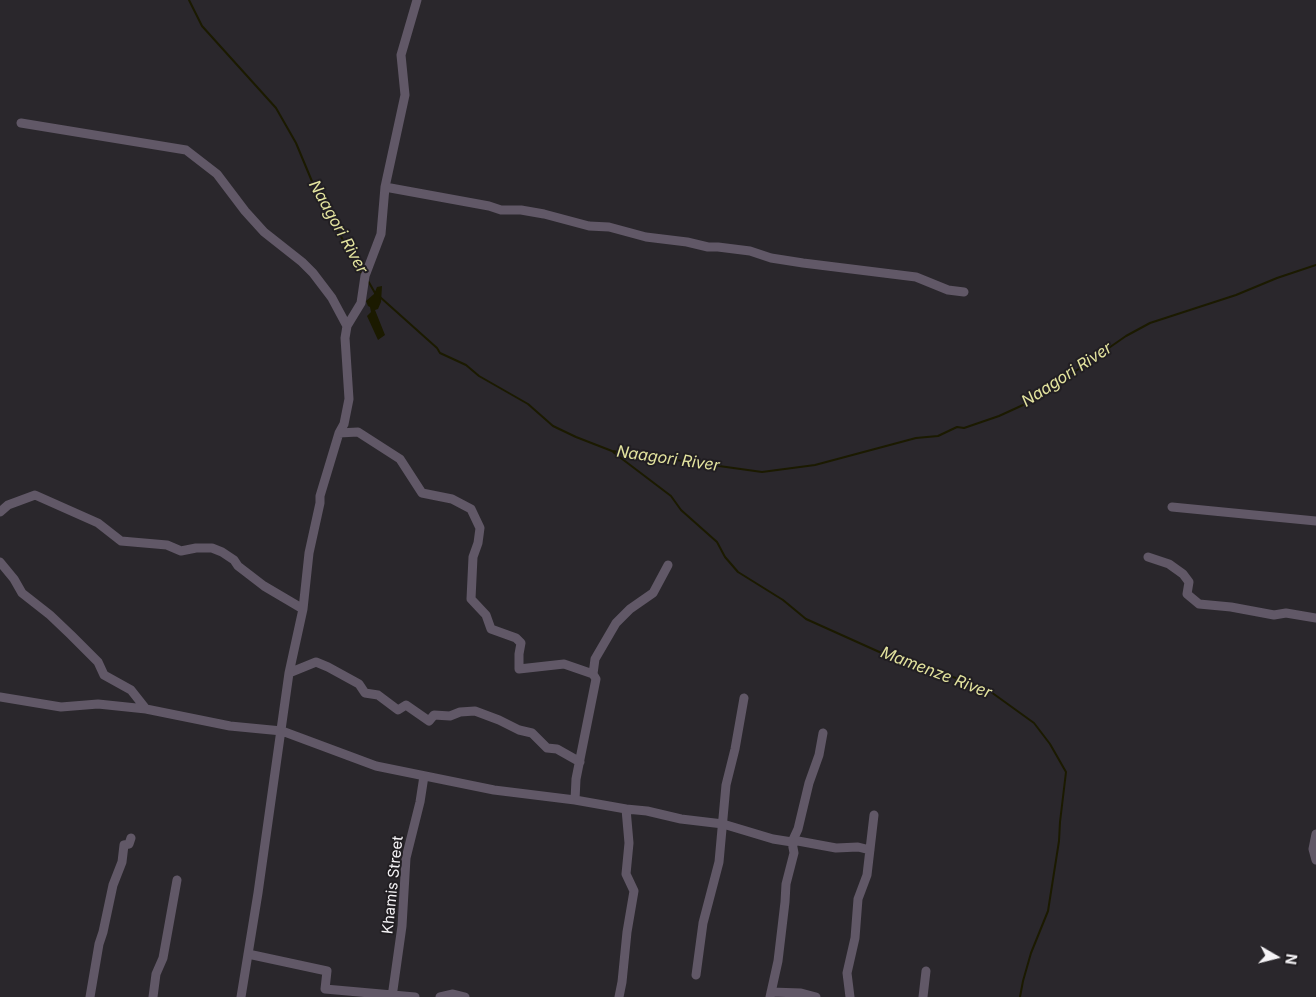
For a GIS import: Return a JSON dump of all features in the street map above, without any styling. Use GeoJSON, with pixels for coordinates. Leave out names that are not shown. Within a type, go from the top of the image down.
{"type":"FeatureCollection","features":[{"type":"Feature","properties":{"kind":"street"},"geometry":{"type":"LineString","coordinates":[[241,997],[282,731],[289,673],[303,609],[309,553],[320,496],[339,433],[344,424],[349,399],[345,338],[347,326],[361,303],[365,276],[381,234],[385,187],[404,96],[401,56],[417,0]]}},
{"type":"Feature","properties":{"kind":"street"},"geometry":{"type":"LineString","coordinates":[[20,123],[186,150],[218,174],[245,212],[264,232],[307,268],[332,298],[347,326]]}},
{"type":"Feature","properties":{"kind":"street"},"geometry":{"type":"LineString","coordinates":[[385,187],[489,206],[501,210],[521,210],[544,214],[589,226],[609,227],[646,237],[687,242],[708,247],[750,251],[771,258],[803,263],[916,277],[948,290],[964,292]]}},
{"type":"Feature","properties":{"kind":"street"},"geometry":{"type":"LineString","coordinates":[[339,433],[358,432],[400,459],[422,493],[452,499],[471,509],[480,528],[478,543],[473,557],[471,599],[486,615],[491,629],[516,638],[521,644],[519,654],[520,669],[564,664],[593,674]]}},
{"type":"Feature","properties":{"kind":"street"},"geometry":{"type":"LineString","coordinates":[[0,512],[8,505],[35,495],[98,523],[121,541],[167,545],[181,551],[196,548],[212,548],[234,560],[238,566],[264,586],[303,609]]}},
{"type":"Feature","properties":{"kind":"street"},"geometry":{"type":"LineString","coordinates":[[1172,507],[1316,521]]}},
{"type":"Feature","properties":{"kind":"street"},"geometry":{"type":"LineString","coordinates":[[1148,556],[1170,564],[1183,574],[1189,582],[1187,594],[1199,604],[1231,607],[1274,615],[1286,613],[1316,618]]}},
{"type":"Feature","properties":{"kind":"street"},"geometry":{"type":"LineString","coordinates":[[0,562],[14,579],[22,593],[50,615],[71,635],[98,662],[104,675],[131,690],[146,709]]}},
{"type":"Feature","properties":{"kind":"street"},"geometry":{"type":"LineString","coordinates":[[575,800],[576,778],[596,679],[593,674],[595,659],[616,623],[630,609],[653,593],[668,565]]}},
{"type":"Feature","properties":{"kind":"street"},"geometry":{"type":"LineString","coordinates":[[289,673],[316,662],[359,684],[365,693],[378,696],[398,710],[406,705],[429,721],[434,715],[450,716],[460,712],[475,711],[519,730],[532,733],[547,748],[557,749],[580,762]]}},
{"type":"Feature","properties":{"kind":"street"},"geometry":{"type":"LineString","coordinates":[[0,697],[61,707],[98,704],[146,709],[230,726],[282,731],[376,766],[424,776],[494,790],[575,800],[647,811],[681,819],[723,824],[773,839],[798,841],[836,848],[858,847],[870,850]]}},
{"type":"Feature","properties":{"kind":"street"},"geometry":{"type":"LineString","coordinates":[[696,975],[703,923],[719,862],[726,785],[735,749],[744,698]]}},
{"type":"Feature","properties":{"kind":"street"},"geometry":{"type":"LineString","coordinates":[[816,997],[801,993],[770,994],[778,961],[786,884],[794,853],[792,842],[798,829],[823,734]]}},
{"type":"Feature","properties":{"kind":"street","name":"Khamis Street"},"geometry":{"type":"LineString","coordinates":[[392,996],[402,926],[406,858],[420,802],[424,776]]}},
{"type":"Feature","properties":{"kind":"street"},"geometry":{"type":"LineString","coordinates":[[619,997],[626,932],[634,891],[626,874],[629,843],[626,809]]}},
{"type":"Feature","properties":{"kind":"street"},"geometry":{"type":"LineString","coordinates":[[850,997],[847,973],[855,938],[858,899],[867,876],[874,815]]}},
{"type":"Feature","properties":{"kind":"street"},"geometry":{"type":"LineString","coordinates":[[1316,834],[1313,848],[1316,860]]}},
{"type":"Feature","properties":{"kind":"street"},"geometry":{"type":"LineString","coordinates":[[90,997],[98,944],[103,932],[113,885],[122,862],[124,845],[129,844],[131,838]]}},
{"type":"Feature","properties":{"kind":"street"},"geometry":{"type":"LineString","coordinates":[[153,997],[156,974],[163,958],[178,880]]}},
{"type":"Feature","properties":{"kind":"street"},"geometry":{"type":"LineString","coordinates":[[248,954],[327,972],[325,989],[415,997]]}},
{"type":"Feature","properties":{"kind":"street"},"geometry":{"type":"LineString","coordinates":[[923,997],[926,971]]}},
{"type":"Feature","properties":{"kind":"street"},"geometry":{"type":"LineString","coordinates":[[440,997],[453,994],[465,997]]}},
{"type":"Feature","properties":{"kind":"shaded area"},"geometry":{"type":"Polygon","coordinates":[[[382,286],[381,302],[378,309],[375,310],[385,335],[378,340],[367,316],[371,312],[366,301],[374,294],[377,287],[382,286]]]}},
{"type":"Feature","properties":{"kind":"waterway","name":"Naagori River"},"geometry":{"type":"LineString","coordinates":[[189,0],[202,26],[276,108],[296,143],[316,191],[363,274]]}},
{"type":"Feature","properties":{"kind":"waterway","name":"Naagori River"},"geometry":{"type":"LineString","coordinates":[[380,297],[437,348],[440,353],[466,365],[479,376],[528,404],[553,426],[576,437],[612,451],[762,472],[815,465],[916,438],[938,436],[957,427],[964,428],[999,416],[1034,400],[1126,336],[1150,323],[1236,295],[1277,278],[1316,265]]}},
{"type":"Feature","properties":{"kind":"waterway","name":"Naagori River"},"geometry":{"type":"LineString","coordinates":[[367,279],[375,293]]}},
{"type":"Feature","properties":{"kind":"waterway","name":"Mamenze River"},"geometry":{"type":"LineString","coordinates":[[613,452],[671,496],[681,510],[717,542],[725,557],[738,572],[783,600],[806,619],[886,655],[971,683],[991,692],[1034,723],[1050,744],[1066,772],[1059,841],[1048,911],[1031,953],[1020,997]]}}]}
